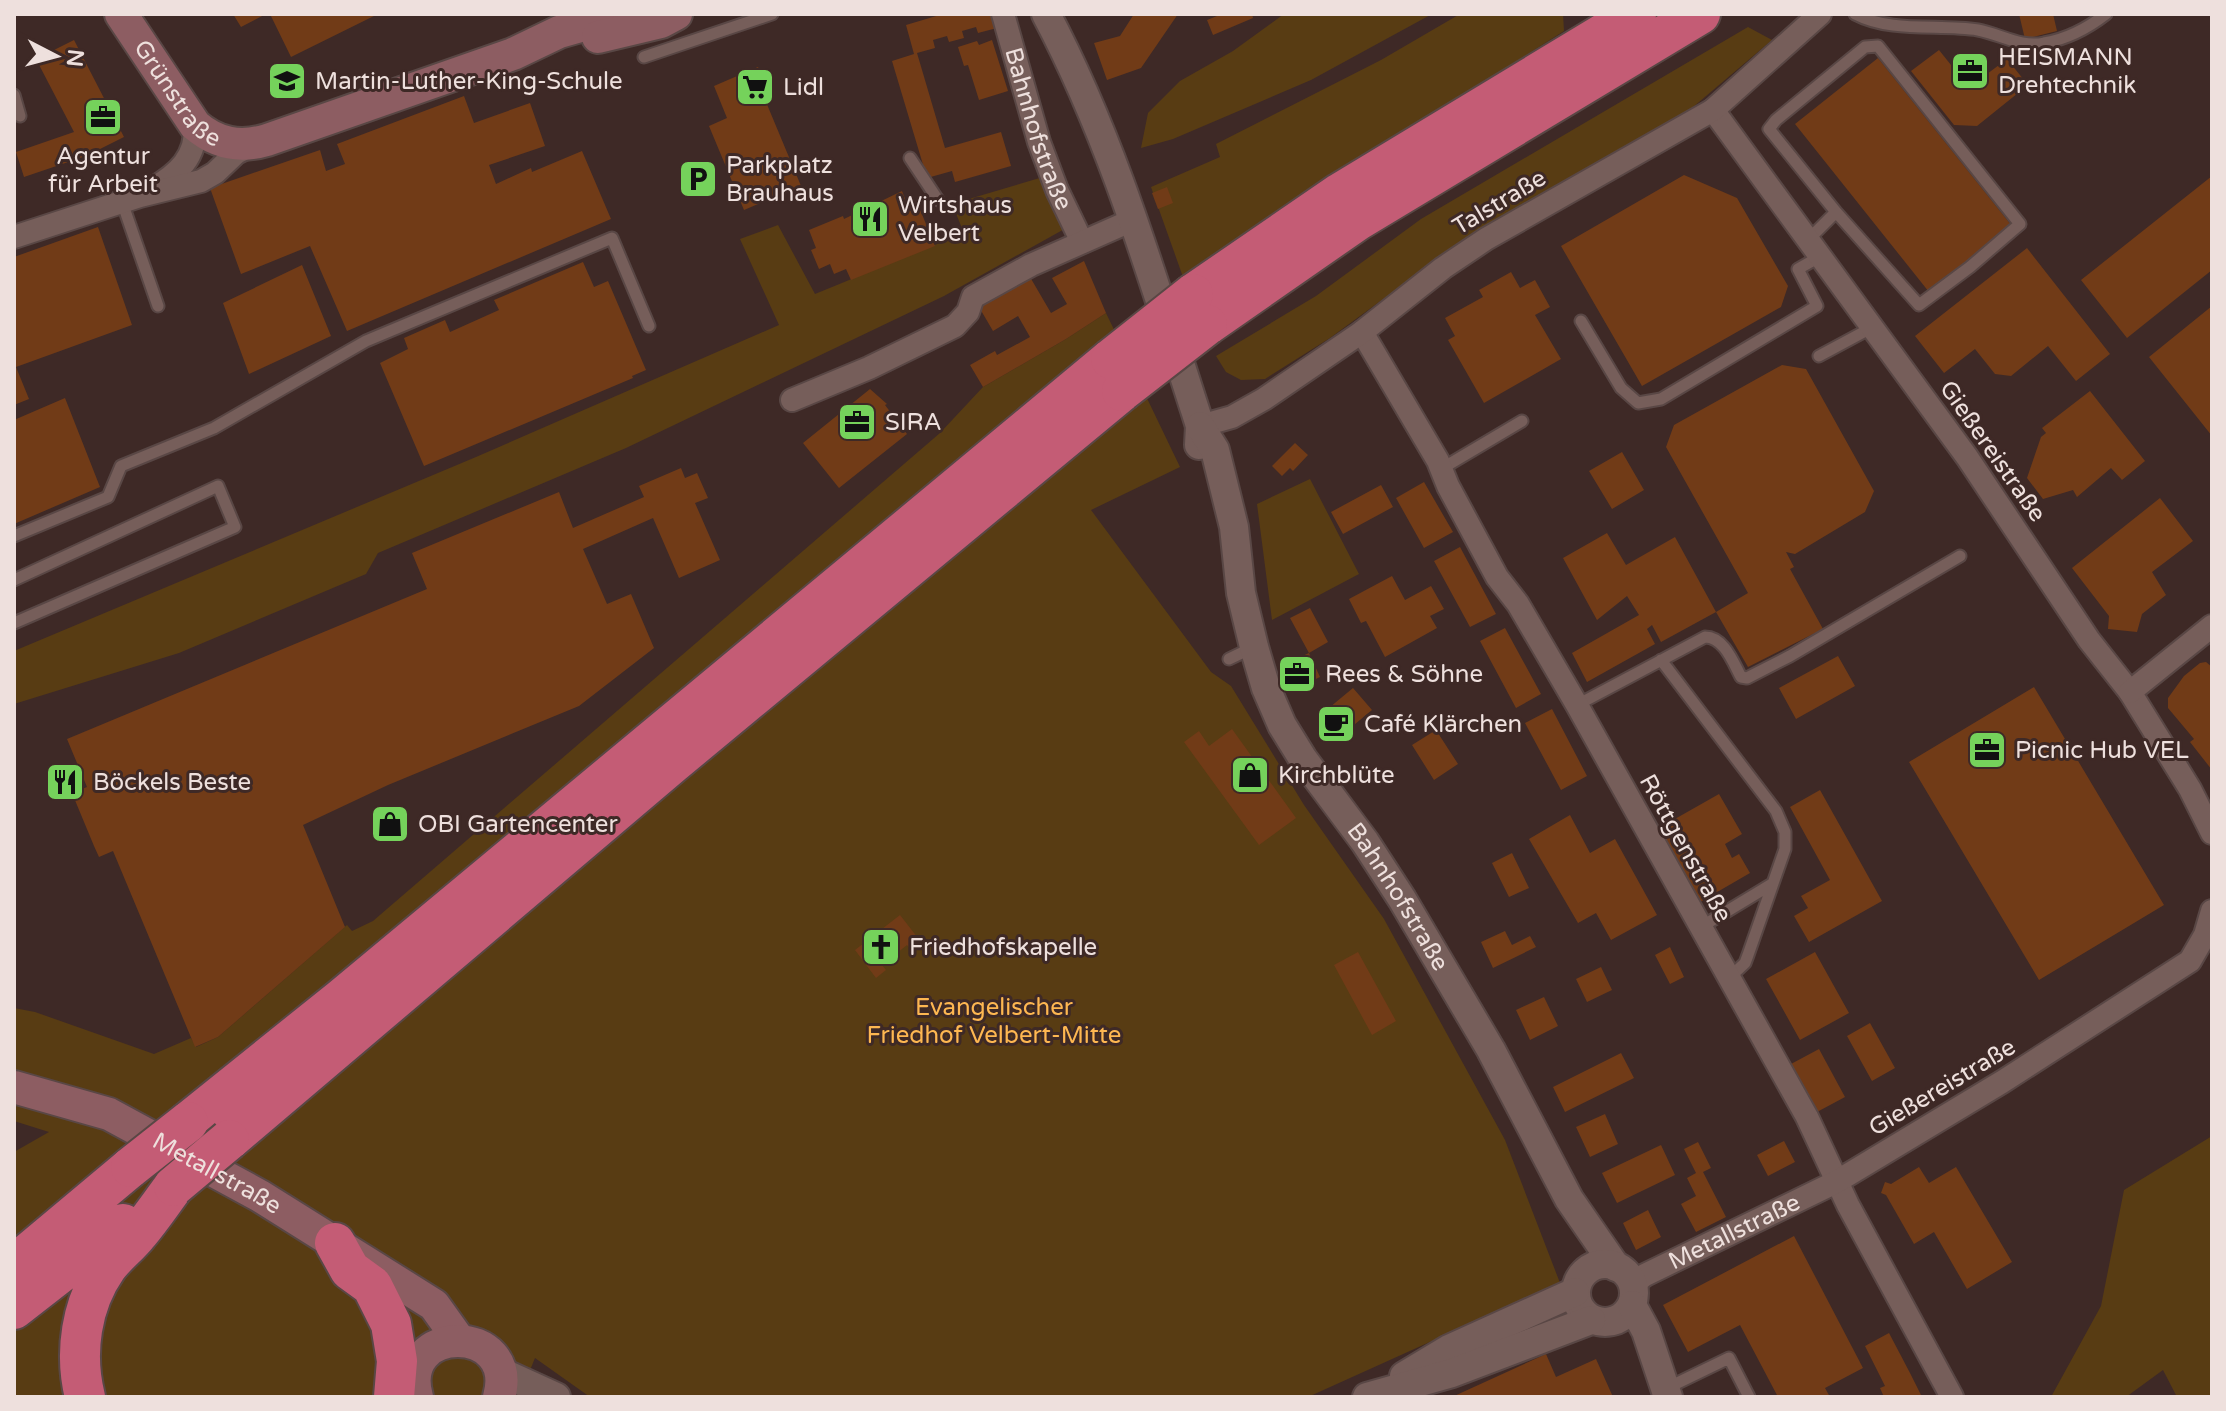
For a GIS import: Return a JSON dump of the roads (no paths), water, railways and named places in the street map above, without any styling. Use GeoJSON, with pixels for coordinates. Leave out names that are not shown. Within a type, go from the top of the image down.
{"type":"FeatureCollection","features":[{"type":"Feature","properties":{"kind":"highway"},"geometry":{"type":"LineString","coordinates":[[14,1265],[81,1207],[1200,310],[1340,193],[1636,14]]}},
{"type":"Feature","properties":{"kind":"highway"},"geometry":{"type":"LineString","coordinates":[[1200,310],[1358,220],[1700,14]]}},
{"type":"Feature","properties":{"kind":"highway"},"geometry":{"type":"LineString","coordinates":[[14,1309],[229,1140],[673,763],[1116,375]]}},
{"type":"Feature","properties":{"kind":"highway"},"geometry":{"type":"LineString","coordinates":[[85,1397],[81,1381],[81,1332],[96,1285],[174,1186]]}},
{"type":"Feature","properties":{"kind":"highway"},"geometry":{"type":"LineString","coordinates":[[14,1247],[81,1207]]}},
{"type":"Feature","properties":{"kind":"highway"},"geometry":{"type":"LineString","coordinates":[[335,1243],[350,1270],[372,1286],[391,1324],[397,1361],[394,1397]]}},
{"type":"Feature","properties":{"kind":"main road","name":"Grünstraße"},"geometry":{"type":"LineString","coordinates":[[121,14],[195,125],[220,142],[252,145]]}},
{"type":"Feature","properties":{"kind":"main road"},"geometry":{"type":"LineString","coordinates":[[252,145],[513,54],[559,32],[622,14]]}},
{"type":"Feature","properties":{"kind":"main road"},"geometry":{"type":"LineString","coordinates":[[513,54],[636,29],[676,14]]}},
{"type":"Feature","properties":{"kind":"main road","name":"Metallstraße"},"geometry":{"type":"LineString","coordinates":[[14,1087],[109,1114],[260,1196],[407,1290],[445,1344]]}},
{"type":"Feature","properties":{"kind":"main road"},"geometry":{"type":"LineString","coordinates":[[417,1397],[414,1381],[417,1369],[445,1344],[480,1346],[495,1361],[499,1384]]}},
{"type":"Feature","properties":{"kind":"street","name":"Bahnhofstraße"},"geometry":{"type":"LineString","coordinates":[[1003,14],[1039,142],[1057,190],[1082,242]]}},
{"type":"Feature","properties":{"kind":"street","name":"Talstraße"},"geometry":{"type":"LineString","coordinates":[[1200,426],[1232,417],[1249,408],[1362,332],[1401,298],[1486,239],[1713,110],[1811,17]]}},
{"type":"Feature","properties":{"kind":"street","name":"Bahnhofstraße"},"geometry":{"type":"LineString","coordinates":[[1047,20],[1090,104],[1135,219],[1200,426],[1199,453],[1218,530],[1241,593],[1241,653],[1266,688],[1282,725],[1303,759],[1365,842],[1438,957],[1569,1199],[1608,1294],[1666,1393]]}},
{"type":"Feature","properties":{"kind":"street","name":"Gießereistraße"},"geometry":{"type":"LineString","coordinates":[[1713,110],[1967,457],[2089,640],[2130,692],[2190,789],[2212,833]]}},
{"type":"Feature","properties":{"kind":"street"},"geometry":{"type":"LineString","coordinates":[[131,199],[165,181],[186,162],[194,149],[195,125]]}},
{"type":"Feature","properties":{"kind":"street"},"geometry":{"type":"LineString","coordinates":[[14,237],[131,199],[201,181],[215,173],[236,153],[252,145]]}},
{"type":"Feature","properties":{"kind":"street","name":"Bahnhofstraße"},"geometry":{"type":"LineString","coordinates":[[792,400],[869,368],[955,326],[968,312],[973,297],[1031,265],[1135,219]]}},
{"type":"Feature","properties":{"kind":"street","name":"Röttgenstraße"},"geometry":{"type":"LineString","coordinates":[[1362,332],[1441,469],[1497,577],[1518,604],[1577,705],[1807,1117],[1836,1182],[1952,1397]]}},
{"type":"Feature","properties":{"kind":"street"},"geometry":{"type":"LineString","coordinates":[[2130,692],[2211,629]]}},
{"type":"Feature","properties":{"kind":"street","name":"Gießereistraße"},"geometry":{"type":"LineString","coordinates":[[1836,1182],[2002,1082],[2190,961],[2205,935],[2212,911]]}},
{"type":"Feature","properties":{"kind":"street","name":"Metallstraße"},"geometry":{"type":"LineString","coordinates":[[1372,1395],[1449,1349],[1608,1294],[1836,1182]]}},
{"type":"Feature","properties":{"kind":"street"},"geometry":{"type":"LineString","coordinates":[[499,1384],[556,1397]]}},
{"type":"Feature","properties":{"kind":"lane"},"geometry":{"type":"LineString","coordinates":[[644,57],[772,14]]}},
{"type":"Feature","properties":{"kind":"lane"},"geometry":{"type":"LineString","coordinates":[[1855,14],[1866,20],[1980,30],[2008,41],[2041,44],[2070,36],[2106,14]]}},
{"type":"Feature","properties":{"kind":"lane"},"geometry":{"type":"LineString","coordinates":[[1878,46],[2020,224],[1919,305],[1836,212],[1769,129],[1865,47],[1878,46]]}},
{"type":"Feature","properties":{"kind":"lane"},"geometry":{"type":"LineString","coordinates":[[14,95],[20,116]]}},
{"type":"Feature","properties":{"kind":"lane"},"geometry":{"type":"LineString","coordinates":[[910,158],[938,200]]}},
{"type":"Feature","properties":{"kind":"lane"},"geometry":{"type":"LineString","coordinates":[[131,199],[158,306]]}},
{"type":"Feature","properties":{"kind":"lane"},"geometry":{"type":"LineString","coordinates":[[1581,321],[1629,397],[1638,403],[1661,399],[1817,306],[1798,269],[1836,212]]}},
{"type":"Feature","properties":{"kind":"lane"},"geometry":{"type":"LineString","coordinates":[[14,536],[108,497],[121,466],[214,428],[366,341],[612,238],[649,326]]}},
{"type":"Feature","properties":{"kind":"lane"},"geometry":{"type":"LineString","coordinates":[[1819,356],[1873,327]]}},
{"type":"Feature","properties":{"kind":"lane"},"geometry":{"type":"LineString","coordinates":[[1441,469],[1522,421]]}},
{"type":"Feature","properties":{"kind":"lane"},"geometry":{"type":"LineString","coordinates":[[14,580],[218,486],[235,527],[14,623]]}},
{"type":"Feature","properties":{"kind":"lane"},"geometry":{"type":"LineString","coordinates":[[1577,705],[1705,637],[1713,637],[1720,642],[1741,677],[1747,678],[1960,556]]}},
{"type":"Feature","properties":{"kind":"lane"},"geometry":{"type":"LineString","coordinates":[[1661,660],[1781,820],[1786,843],[1745,963],[1729,978]]}},
{"type":"Feature","properties":{"kind":"lane"},"geometry":{"type":"LineString","coordinates":[[1701,927],[1773,883]]}},
{"type":"Feature","properties":{"kind":"lane"},"geometry":{"type":"LineString","coordinates":[[1666,1393],[1729,1358],[1749,1397]]}},
{"type":"Feature","properties":{"kind":"place","name":"HEISMANN Drehtechnik"},"geometry":{"type":"Point","coordinates":[1970,71]}},
{"type":"Feature","properties":{"kind":"place","name":"Martin-Luther-King-Schule"},"geometry":{"type":"Point","coordinates":[287,81]}},
{"type":"Feature","properties":{"kind":"place","name":"Lidl"},"geometry":{"type":"Point","coordinates":[755,87]}},
{"type":"Feature","properties":{"kind":"place","name":"Agentur für Arbeit"},"geometry":{"type":"Point","coordinates":[103,117]}},
{"type":"Feature","properties":{"kind":"place","name":"Parkplatz Brauhaus"},"geometry":{"type":"Point","coordinates":[698,179]}},
{"type":"Feature","properties":{"kind":"place","name":"Wirtshaus Velbert"},"geometry":{"type":"Point","coordinates":[870,219]}},
{"type":"Feature","properties":{"kind":"place","name":"SIRA"},"geometry":{"type":"Point","coordinates":[857,422]}},
{"type":"Feature","properties":{"kind":"place","name":"Rees & Söhne"},"geometry":{"type":"Point","coordinates":[1297,674]}},
{"type":"Feature","properties":{"kind":"place","name":"Café Klärchen"},"geometry":{"type":"Point","coordinates":[1336,724]}},
{"type":"Feature","properties":{"kind":"place","name":"Picnic Hub VEL"},"geometry":{"type":"Point","coordinates":[1987,750]}},
{"type":"Feature","properties":{"kind":"place","name":"Kirchblüte"},"geometry":{"type":"Point","coordinates":[1250,775]}},
{"type":"Feature","properties":{"kind":"place","name":"Böckels Beste"},"geometry":{"type":"Point","coordinates":[65,782]}},
{"type":"Feature","properties":{"kind":"place","name":"OBI Gartencenter"},"geometry":{"type":"Point","coordinates":[390,824]}},
{"type":"Feature","properties":{"kind":"place","name":"Friedhofskapelle"},"geometry":{"type":"Point","coordinates":[881,947]}},
{"type":"Feature","properties":{"kind":"park label","name":"Evangelischer Friedhof Velbert-Mitte"},"geometry":{"type":"Point","coordinates":[994,1021]}}]}
